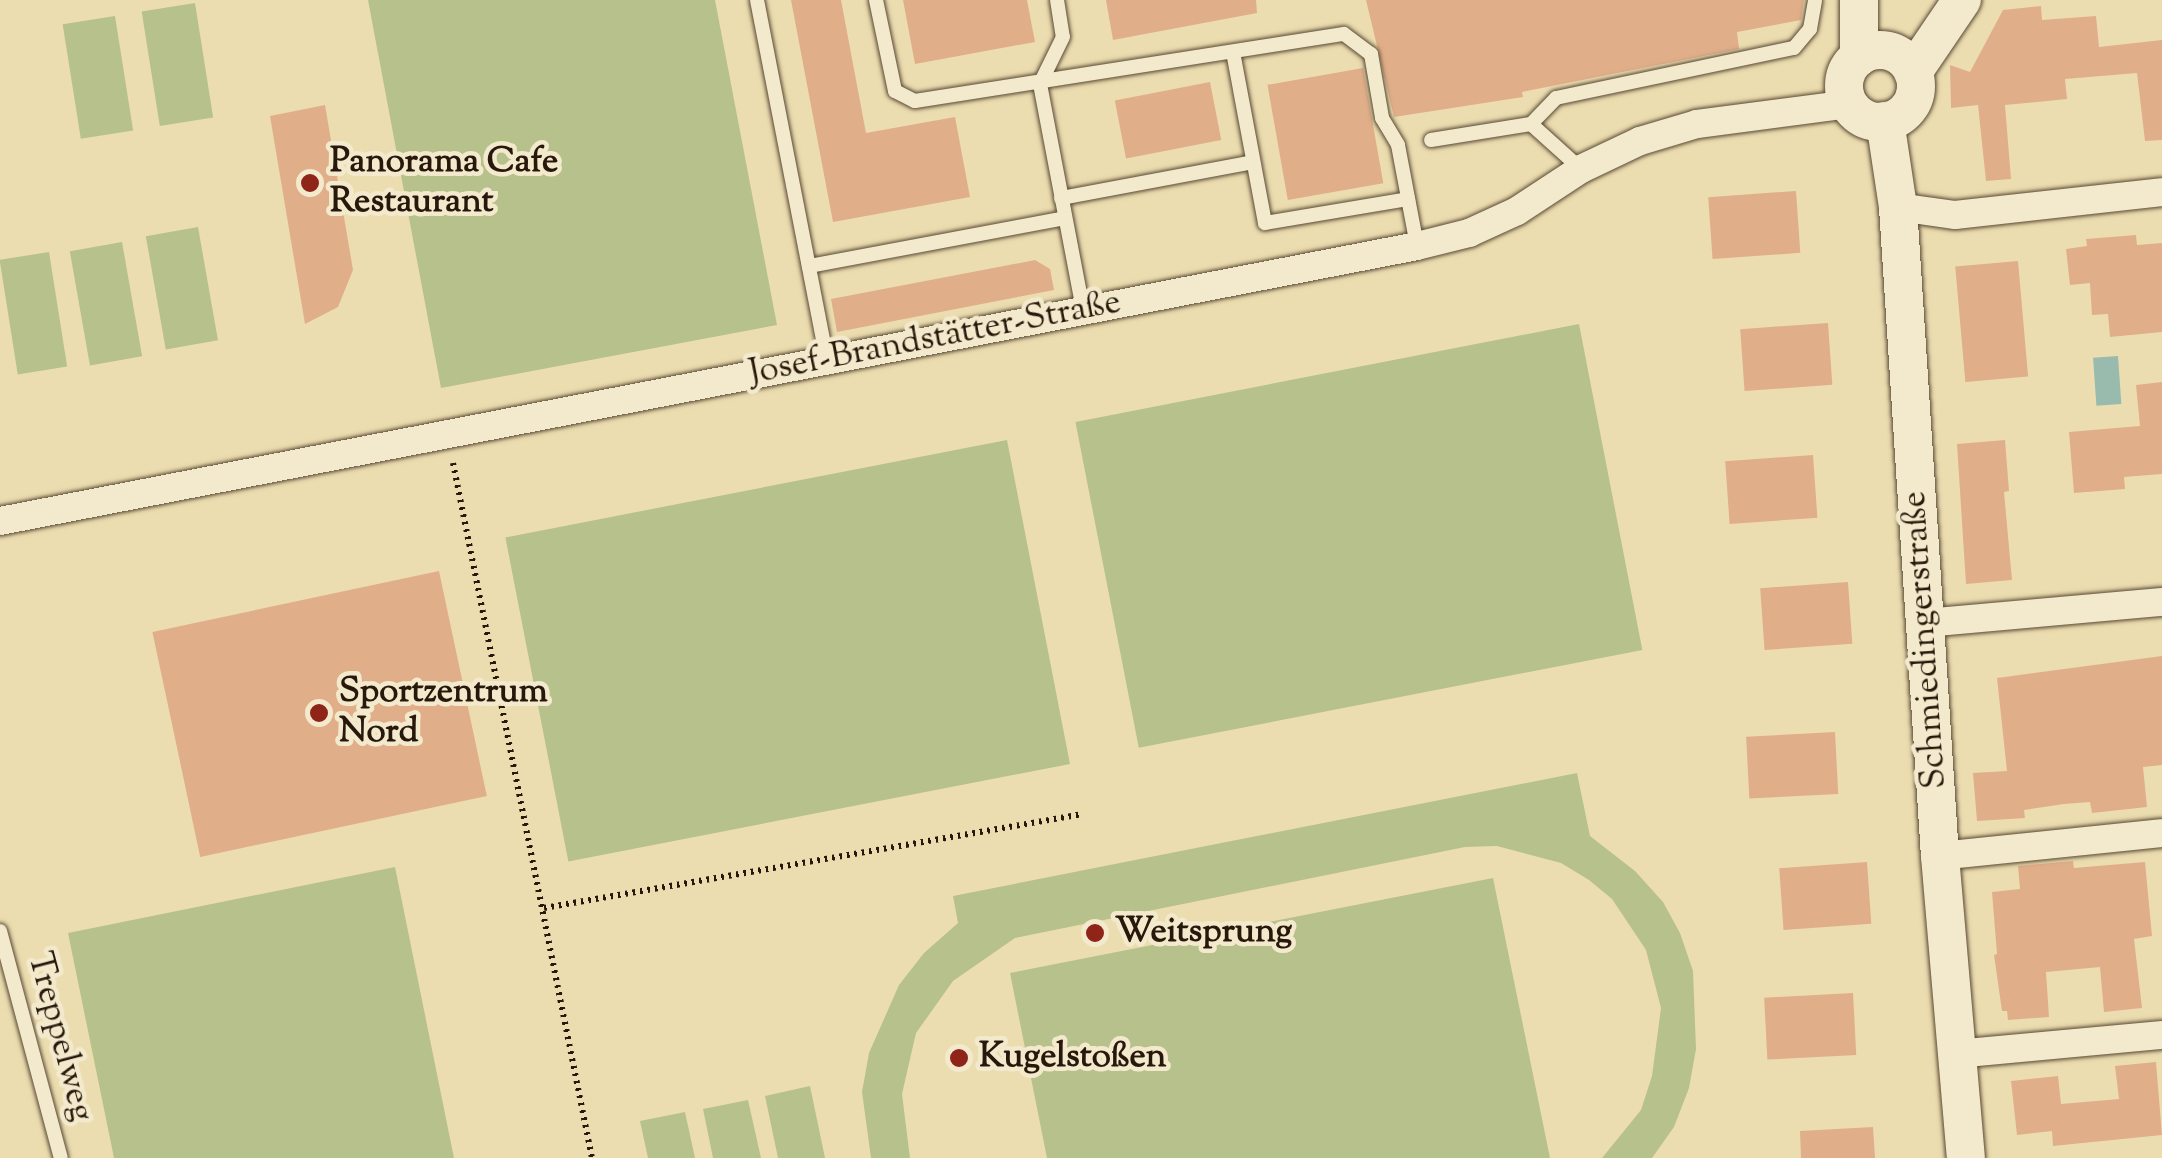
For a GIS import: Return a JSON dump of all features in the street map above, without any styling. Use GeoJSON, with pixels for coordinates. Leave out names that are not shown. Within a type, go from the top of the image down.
{"type":"FeatureCollection","features":[{"type":"Feature","properties":{"kind":"street"},"geometry":{"type":"LineString","coordinates":[[1859,0],[1859,56],[1846,74],[1849,104],[1864,118],[1885,122],[1912,104],[1913,72],[1962,0]]}},
{"type":"Feature","properties":{"kind":"street"},"geometry":{"type":"LineString","coordinates":[[1859,56],[1890,51],[1913,72]]}},
{"type":"Feature","properties":{"kind":"street","name":"Josef-Brandstätter-Straße"},"geometry":{"type":"LineString","coordinates":[[0,521],[1416,246],[1469,233],[1518,211],[1581,169],[1640,141],[1697,124],[1849,104]]}},
{"type":"Feature","properties":{"kind":"street","name":"Schmiedingerstraße"},"geometry":{"type":"LineString","coordinates":[[1885,122],[1898,207],[1940,856],[1966,1158]]}},
{"type":"Feature","properties":{"kind":"street"},"geometry":{"type":"LineString","coordinates":[[1898,207],[1955,215],[2162,192]]}},
{"type":"Feature","properties":{"kind":"street"},"geometry":{"type":"LineString","coordinates":[[1925,623],[2162,602]]}},
{"type":"Feature","properties":{"kind":"street"},"geometry":{"type":"LineString","coordinates":[[1940,856],[2162,833]]}},
{"type":"Feature","properties":{"kind":"street"},"geometry":{"type":"LineString","coordinates":[[1956,1054],[2162,1035]]}},
{"type":"Feature","properties":{"kind":"lane"},"geometry":{"type":"LineString","coordinates":[[757,0],[826,359]]}},
{"type":"Feature","properties":{"kind":"lane"},"geometry":{"type":"LineString","coordinates":[[876,0],[895,91],[914,102],[1344,34],[1371,54],[1382,118],[1398,145],[1416,246]]}},
{"type":"Feature","properties":{"kind":"lane"},"geometry":{"type":"LineString","coordinates":[[1057,0],[1063,37],[1040,84],[1083,310]]}},
{"type":"Feature","properties":{"kind":"lane"},"geometry":{"type":"LineString","coordinates":[[1431,140],[1531,124],[1556,98],[1794,48],[1810,29],[1815,0]]}},
{"type":"Feature","properties":{"kind":"lane"},"geometry":{"type":"LineString","coordinates":[[1233,52],[1265,223],[1408,199]]}},
{"type":"Feature","properties":{"kind":"lane"},"geometry":{"type":"LineString","coordinates":[[1531,124],[1581,169]]}},
{"type":"Feature","properties":{"kind":"lane"},"geometry":{"type":"LineString","coordinates":[[1062,198],[1253,162]]}},
{"type":"Feature","properties":{"kind":"lane"},"geometry":{"type":"LineString","coordinates":[[809,266],[1065,218]]}},
{"type":"Feature","properties":{"kind":"lane","name":"Treppelweg"},"geometry":{"type":"LineString","coordinates":[[0,932],[61,1158]]}},
{"type":"Feature","properties":{"kind":"path"},"geometry":{"type":"LineString","coordinates":[[447,437],[592,1158]]}},
{"type":"Feature","properties":{"kind":"path"},"geometry":{"type":"LineString","coordinates":[[544,908],[1083,814]]}},
{"type":"Feature","properties":{"kind":"green space"},"geometry":{"type":"Polygon","coordinates":[[[368,0],[715,0],[777,325],[441,388],[368,0]]]}},
{"type":"Feature","properties":{"kind":"green space"},"geometry":{"type":"Polygon","coordinates":[[[195,3],[213,118],[160,126],[142,11],[195,3]]]}},
{"type":"Feature","properties":{"kind":"green space"},"geometry":{"type":"Polygon","coordinates":[[[115,16],[133,131],[81,139],[63,24],[115,16]]]}},
{"type":"Feature","properties":{"kind":"green space"},"geometry":{"type":"Polygon","coordinates":[[[198,227],[218,340],[166,349],[146,236],[198,227]]]}},
{"type":"Feature","properties":{"kind":"green space"},"geometry":{"type":"Polygon","coordinates":[[[122,242],[142,356],[90,365],[70,251],[122,242]]]}},
{"type":"Feature","properties":{"kind":"green space"},"geometry":{"type":"Polygon","coordinates":[[[49,252],[67,367],[18,374],[0,260],[49,252]]]}},
{"type":"Feature","properties":{"kind":"green space"},"geometry":{"type":"Polygon","coordinates":[[[1579,324],[1642,650],[1139,748],[1075,422],[1579,324]]]}},
{"type":"Feature","properties":{"kind":"green space"},"geometry":{"type":"Polygon","coordinates":[[[1007,440],[1070,764],[568,861],[505,538],[1007,440]]]}},
{"type":"Feature","properties":{"kind":"green space"},"geometry":{"type":"Polygon","coordinates":[[[1577,773],[1590,836],[1635,871],[1663,902],[1680,933],[1693,971],[1696,1049],[1689,1088],[1674,1127],[1652,1158],[1602,1158],[1641,1110],[1652,1076],[1661,1008],[1646,950],[1612,899],[1589,880],[1561,863],[1497,846],[1465,847],[1015,938],[953,981],[916,1033],[902,1094],[910,1158],[871,1158],[862,1092],[869,1053],[899,985],[924,953],[958,923],[953,896],[1577,773]]]}},
{"type":"Feature","properties":{"kind":"green space"},"geometry":{"type":"Polygon","coordinates":[[[395,867],[454,1158],[114,1158],[68,933],[395,867]]]}},
{"type":"Feature","properties":{"kind":"green space"},"geometry":{"type":"Polygon","coordinates":[[[1493,878],[1550,1158],[1047,1158],[1010,973],[1493,878]]]}},
{"type":"Feature","properties":{"kind":"green space"},"geometry":{"type":"Polygon","coordinates":[[[810,1086],[825,1158],[778,1158],[765,1096],[810,1086]]]}},
{"type":"Feature","properties":{"kind":"green space"},"geometry":{"type":"Polygon","coordinates":[[[748,1100],[761,1158],[713,1158],[703,1109],[748,1100]]]}},
{"type":"Feature","properties":{"kind":"green space"},"geometry":{"type":"Polygon","coordinates":[[[685,1112],[695,1158],[648,1158],[640,1121],[685,1112]]]}},
{"type":"Feature","properties":{"kind":"shaded area"},"geometry":{"type":"Polygon","coordinates":[[[2118,356],[2121,404],[2096,406],[2093,358],[2118,356]]]}},
{"type":"Feature","properties":{"kind":"building"},"geometry":{"type":"Polygon","coordinates":[[[791,0],[841,0],[866,133],[955,117],[970,197],[833,222],[791,0]]]}},
{"type":"Feature","properties":{"kind":"building"},"geometry":{"type":"Polygon","coordinates":[[[903,0],[1027,0],[1035,42],[915,64],[903,0]]]}},
{"type":"Feature","properties":{"kind":"building"},"geometry":{"type":"Polygon","coordinates":[[[1106,0],[1256,0],[1257,13],[1113,40],[1106,0]]]}},
{"type":"Feature","properties":{"kind":"building"},"geometry":{"type":"Polygon","coordinates":[[[1366,0],[1804,0],[1801,20],[1737,32],[1739,49],[1522,92],[1523,97],[1394,117],[1366,0]]]}},
{"type":"Feature","properties":{"kind":"building"},"geometry":{"type":"Polygon","coordinates":[[[2041,6],[2042,20],[2096,16],[2099,47],[2162,40],[2162,140],[2145,141],[2137,73],[2065,79],[2067,99],[2005,105],[2011,179],[1986,181],[1978,105],[1951,108],[1950,65],[1970,72],[2003,10],[2041,6]]]}},
{"type":"Feature","properties":{"kind":"building"},"geometry":{"type":"Polygon","coordinates":[[[1363,68],[1383,183],[1288,200],[1267,85],[1363,68]]]}},
{"type":"Feature","properties":{"kind":"building"},"geometry":{"type":"Polygon","coordinates":[[[1210,82],[1221,140],[1126,158],[1115,101],[1210,82]]]}},
{"type":"Feature","properties":{"kind":"building","name":"Panorama Cafe Restaurant"},"geometry":{"type":"Polygon","coordinates":[[[325,105],[353,270],[338,307],[305,324],[270,116],[325,105]]]}},
{"type":"Feature","properties":{"kind":"building"},"geometry":{"type":"Polygon","coordinates":[[[1796,191],[1800,253],[1713,259],[1708,197],[1796,191]]]}},
{"type":"Feature","properties":{"kind":"building"},"geometry":{"type":"Polygon","coordinates":[[[2136,235],[2137,245],[2162,243],[2162,332],[2110,337],[2108,314],[2092,315],[2090,283],[2070,285],[2066,249],[2087,246],[2086,239],[2136,235]]]}},
{"type":"Feature","properties":{"kind":"building"},"geometry":{"type":"Polygon","coordinates":[[[1035,260],[1050,269],[1054,290],[837,332],[831,299],[1035,260]]]}},
{"type":"Feature","properties":{"kind":"building"},"geometry":{"type":"Polygon","coordinates":[[[2018,261],[2028,377],[1965,382],[1955,266],[2018,261]]]}},
{"type":"Feature","properties":{"kind":"building"},"geometry":{"type":"Polygon","coordinates":[[[1828,323],[1832,385],[1745,391],[1740,329],[1828,323]]]}},
{"type":"Feature","properties":{"kind":"building"},"geometry":{"type":"Polygon","coordinates":[[[2162,382],[2162,474],[2124,477],[2125,489],[2074,493],[2069,432],[2140,426],[2136,385],[2162,382]]]}},
{"type":"Feature","properties":{"kind":"building"},"geometry":{"type":"Polygon","coordinates":[[[2005,440],[2009,491],[2004,492],[2012,580],[1966,584],[1957,444],[2005,440]]]}},
{"type":"Feature","properties":{"kind":"building"},"geometry":{"type":"Polygon","coordinates":[[[1813,455],[1817,518],[1730,524],[1725,461],[1813,455]]]}},
{"type":"Feature","properties":{"kind":"building","name":"Sportzentrum Nord"},"geometry":{"type":"Polygon","coordinates":[[[439,571],[487,796],[200,857],[152,632],[439,571]]]}},
{"type":"Feature","properties":{"kind":"building"},"geometry":{"type":"Polygon","coordinates":[[[1848,582],[1852,644],[1765,650],[1760,588],[1848,582]]]}},
{"type":"Feature","properties":{"kind":"building"},"geometry":{"type":"Polygon","coordinates":[[[2162,656],[2162,765],[2143,767],[2147,807],[2092,813],[2090,802],[2064,804],[2024,810],[2025,818],[1977,821],[1973,773],[2007,771],[1997,678],[2162,656]]]}},
{"type":"Feature","properties":{"kind":"building"},"geometry":{"type":"Polygon","coordinates":[[[1835,732],[1838,794],[1749,799],[1746,737],[1835,732]]]}},
{"type":"Feature","properties":{"kind":"building"},"geometry":{"type":"Polygon","coordinates":[[[2073,861],[2074,868],[2145,862],[2152,936],[2134,939],[2142,1008],[2104,1012],[2100,967],[2046,972],[2049,1017],[2008,1020],[2007,1011],[2002,1011],[1994,955],[1997,954],[1992,892],[2020,889],[2018,866],[2073,861]]]}},
{"type":"Feature","properties":{"kind":"building"},"geometry":{"type":"Polygon","coordinates":[[[1867,862],[1871,924],[1784,930],[1779,868],[1867,862]]]}},
{"type":"Feature","properties":{"kind":"building"},"geometry":{"type":"Polygon","coordinates":[[[1853,993],[1856,1055],[1767,1060],[1764,998],[1853,993]]]}},
{"type":"Feature","properties":{"kind":"building"},"geometry":{"type":"Polygon","coordinates":[[[2156,1062],[2162,1135],[2053,1146],[2052,1131],[2017,1135],[2011,1081],[2058,1076],[2061,1104],[2119,1099],[2115,1066],[2156,1062]]]}},
{"type":"Feature","properties":{"kind":"building"},"geometry":{"type":"Polygon","coordinates":[[[1873,1127],[1875,1158],[1801,1158],[1800,1131],[1873,1127]]]}},
{"type":"Feature","properties":{"kind":"place","name":"Panorama Cafe Restaurant"},"geometry":{"type":"Point","coordinates":[310,183]}},
{"type":"Feature","properties":{"kind":"place","name":"Sportzentrum Nord"},"geometry":{"type":"Point","coordinates":[319,713]}},
{"type":"Feature","properties":{"kind":"place","name":"Weitsprung"},"geometry":{"type":"Point","coordinates":[1095,933]}},
{"type":"Feature","properties":{"kind":"place","name":"Kugelstoßen"},"geometry":{"type":"Point","coordinates":[959,1058]}}]}
